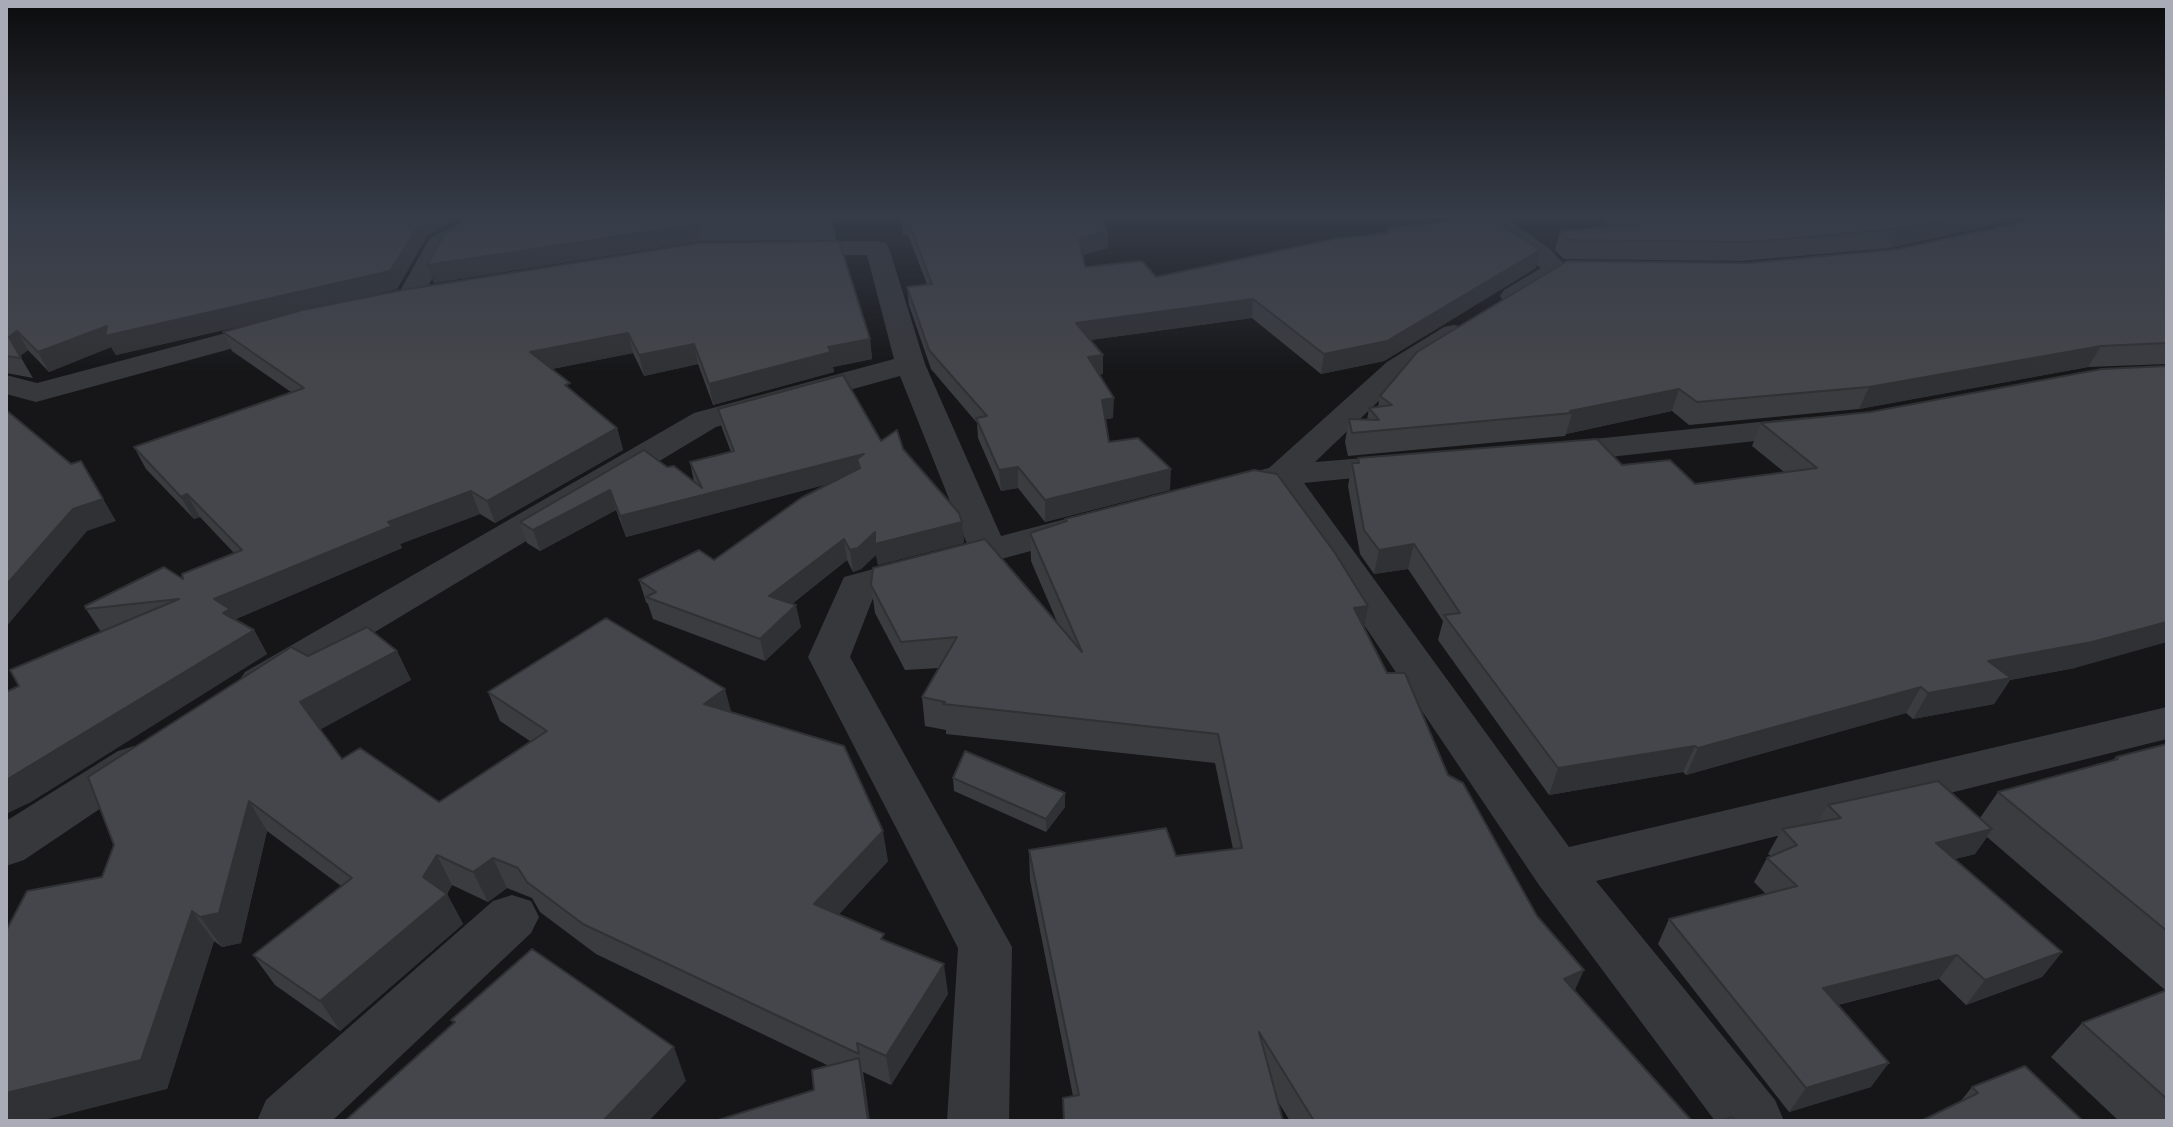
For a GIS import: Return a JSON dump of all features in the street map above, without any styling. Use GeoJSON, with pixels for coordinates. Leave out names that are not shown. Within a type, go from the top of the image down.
{"type":"FeatureCollection","features":[{"type":"Feature","properties":{"kind":"street"},"geometry":{"type":"LineString","coordinates":[[409,298],[425,269]]}},
{"type":"Feature","properties":{"kind":"street"},"geometry":{"type":"LineString","coordinates":[[883,269],[910,364],[988,549]]}},
{"type":"Feature","properties":{"kind":"street"},"geometry":{"type":"LineString","coordinates":[[1281,475],[1397,368],[1571,271],[1567,269]]}},
{"type":"Feature","properties":{"kind":"street"},"geometry":{"type":"LineString","coordinates":[[380,304],[440,293]]}},
{"type":"Feature","properties":{"kind":"street"},"geometry":{"type":"LineString","coordinates":[[6,384],[36,393],[306,320]]}},
{"type":"Feature","properties":{"kind":"street"},"geometry":{"type":"LineString","coordinates":[[228,703],[294,660],[705,420],[910,364]]}},
{"type":"Feature","properties":{"kind":"street"},"geometry":{"type":"LineString","coordinates":[[1529,455],[1844,423]]}},
{"type":"Feature","properties":{"kind":"street"},"geometry":{"type":"LineString","coordinates":[[1188,498],[1281,475],[1436,462]]}},
{"type":"Feature","properties":{"kind":"street"},"geometry":{"type":"LineString","coordinates":[[1281,475],[1557,870],[1753,1121]]}},
{"type":"Feature","properties":{"kind":"street"},"geometry":{"type":"LineString","coordinates":[[978,1121],[985,947],[829,657],[858,585],[1127,514]]}},
{"type":"Feature","properties":{"kind":"street"},"geometry":{"type":"LineString","coordinates":[[1557,870],[2167,723]]}},
{"type":"Feature","properties":{"kind":"street"},"geometry":{"type":"LineString","coordinates":[[6,846],[163,745]]}},
{"type":"Feature","properties":{"kind":"street"},"geometry":{"type":"LineString","coordinates":[[288,1121],[512,917]]}},
{"type":"Feature","properties":{"kind":"building"},"geometry":{"type":"Polygon","coordinates":[[[6,269],[392,269],[105,336],[107,326],[38,352],[17,331],[9,337],[21,358],[6,356],[6,269]]]}},
{"type":"Feature","properties":{"kind":"building"},"geometry":{"type":"Polygon","coordinates":[[[537,269],[848,269],[870,339],[828,347],[831,352],[709,384],[694,344],[639,355],[628,333],[530,352],[570,383],[565,385],[617,428],[487,501],[471,491],[388,522],[392,526],[214,599],[230,609],[223,613],[254,630],[6,780],[6,692],[19,686],[10,670],[179,599],[86,609],[85,606],[164,567],[183,579],[182,574],[242,550],[187,494],[181,497],[134,447],[304,388],[223,332],[302,310],[537,269]]]}},
{"type":"Feature","properties":{"kind":"building"},"geometry":{"type":"Polygon","coordinates":[[[926,269],[1149,269],[1156,277],[1195,269],[1509,269],[1387,341],[1324,354],[1253,299],[1076,323],[1103,355],[1088,357],[1114,398],[1102,400],[1109,442],[1138,438],[1171,469],[1045,500],[1018,467],[999,470],[976,418],[987,416],[929,350],[907,287],[932,284],[926,269]]]}},
{"type":"Feature","properties":{"kind":"building"},"geometry":{"type":"Polygon","coordinates":[[[1554,269],[2167,269],[2167,343],[2101,346],[1869,387],[1697,402],[1679,389],[1570,411],[1572,413],[1352,433],[1349,419],[1379,420],[1369,408],[1392,405],[1380,396],[1417,352],[1554,269]]]}},
{"type":"Feature","properties":{"kind":"building"},"geometry":{"type":"Polygon","coordinates":[[[2167,366],[2167,622],[2092,642],[1988,661],[2011,678],[1928,693],[1921,687],[1698,748],[1695,746],[1558,768],[1444,615],[1460,613],[1414,544],[1379,550],[1364,530],[1352,463],[1359,463],[1358,458],[1597,439],[1622,465],[1670,460],[1695,484],[1817,468],[1761,423],[1870,412],[2102,369],[2167,366]]]}},
{"type":"Feature","properties":{"kind":"building"},"geometry":{"type":"Polygon","coordinates":[[[843,375],[881,441],[897,430],[903,449],[959,513],[962,522],[875,544],[875,532],[858,548],[850,550],[844,539],[769,596],[796,605],[760,639],[646,597],[656,592],[639,580],[699,550],[714,560],[801,498],[860,468],[857,459],[864,454],[620,516],[610,490],[533,530],[520,522],[644,450],[667,467],[674,466],[702,488],[690,462],[734,451],[718,409],[843,375]]]}},
{"type":"Feature","properties":{"kind":"building"},"geometry":{"type":"Polygon","coordinates":[[[6,410],[71,464],[81,461],[103,499],[73,509],[6,585],[6,410]]]}},
{"type":"Feature","properties":{"kind":"building"},"geometry":{"type":"Polygon","coordinates":[[[1254,470],[1277,474],[1335,553],[1368,606],[1354,608],[1387,673],[1405,673],[1448,775],[1463,783],[1537,916],[1584,970],[1564,979],[1692,1121],[1314,1121],[1259,1032],[1283,1121],[1064,1121],[1063,1098],[1079,1095],[1029,850],[1166,828],[1176,856],[1242,848],[1218,734],[943,704],[945,702],[922,697],[957,637],[901,642],[871,585],[873,568],[985,539],[1082,652],[1030,533],[1067,521],[1065,519],[1254,470]]]}},
{"type":"Feature","properties":{"kind":"building"},"geometry":{"type":"Polygon","coordinates":[[[606,618],[725,689],[704,704],[844,746],[883,831],[814,904],[884,934],[881,939],[944,964],[886,1056],[857,1043],[859,1054],[583,924],[527,882],[518,868],[493,858],[473,872],[437,855],[423,877],[447,894],[320,1001],[253,955],[352,878],[249,801],[219,913],[200,917],[192,911],[141,1060],[6,1093],[6,931],[27,891],[102,877],[114,845],[88,777],[291,647],[308,656],[367,627],[397,651],[300,702],[342,759],[360,748],[439,802],[547,731],[488,692],[606,618]]]}},
{"type":"Feature","properties":{"kind":"building"},"geometry":{"type":"Polygon","coordinates":[[[2167,744],[2167,931],[1998,792],[2167,744]]]}},
{"type":"Feature","properties":{"kind":"building"},"geometry":{"type":"Polygon","coordinates":[[[965,751],[1065,793],[1046,819],[953,778],[965,751]]]}},
{"type":"Feature","properties":{"kind":"building"},"geometry":{"type":"Polygon","coordinates":[[[1938,781],[1992,829],[1936,843],[2062,952],[1985,980],[1957,955],[1823,988],[1889,1063],[1806,1088],[1669,919],[1797,886],[1767,858],[1797,845],[1782,829],[1841,818],[1828,805],[1938,781]]]}},
{"type":"Feature","properties":{"kind":"building"},"geometry":{"type":"Polygon","coordinates":[[[532,949],[674,1047],[603,1121],[347,1119],[455,1022],[451,1020],[532,949]]]}},
{"type":"Feature","properties":{"kind":"building"},"geometry":{"type":"Polygon","coordinates":[[[2167,990],[2167,1099],[2082,1023],[2167,990]]]}},
{"type":"Feature","properties":{"kind":"building"},"geometry":{"type":"Polygon","coordinates":[[[859,1058],[868,1121],[715,1121],[814,1090],[812,1070],[859,1058]]]}},
{"type":"Feature","properties":{"kind":"building"},"geometry":{"type":"Polygon","coordinates":[[[2025,1066],[2083,1121],[1921,1121],[1978,1093],[1972,1087],[2025,1066]]]}}]}
